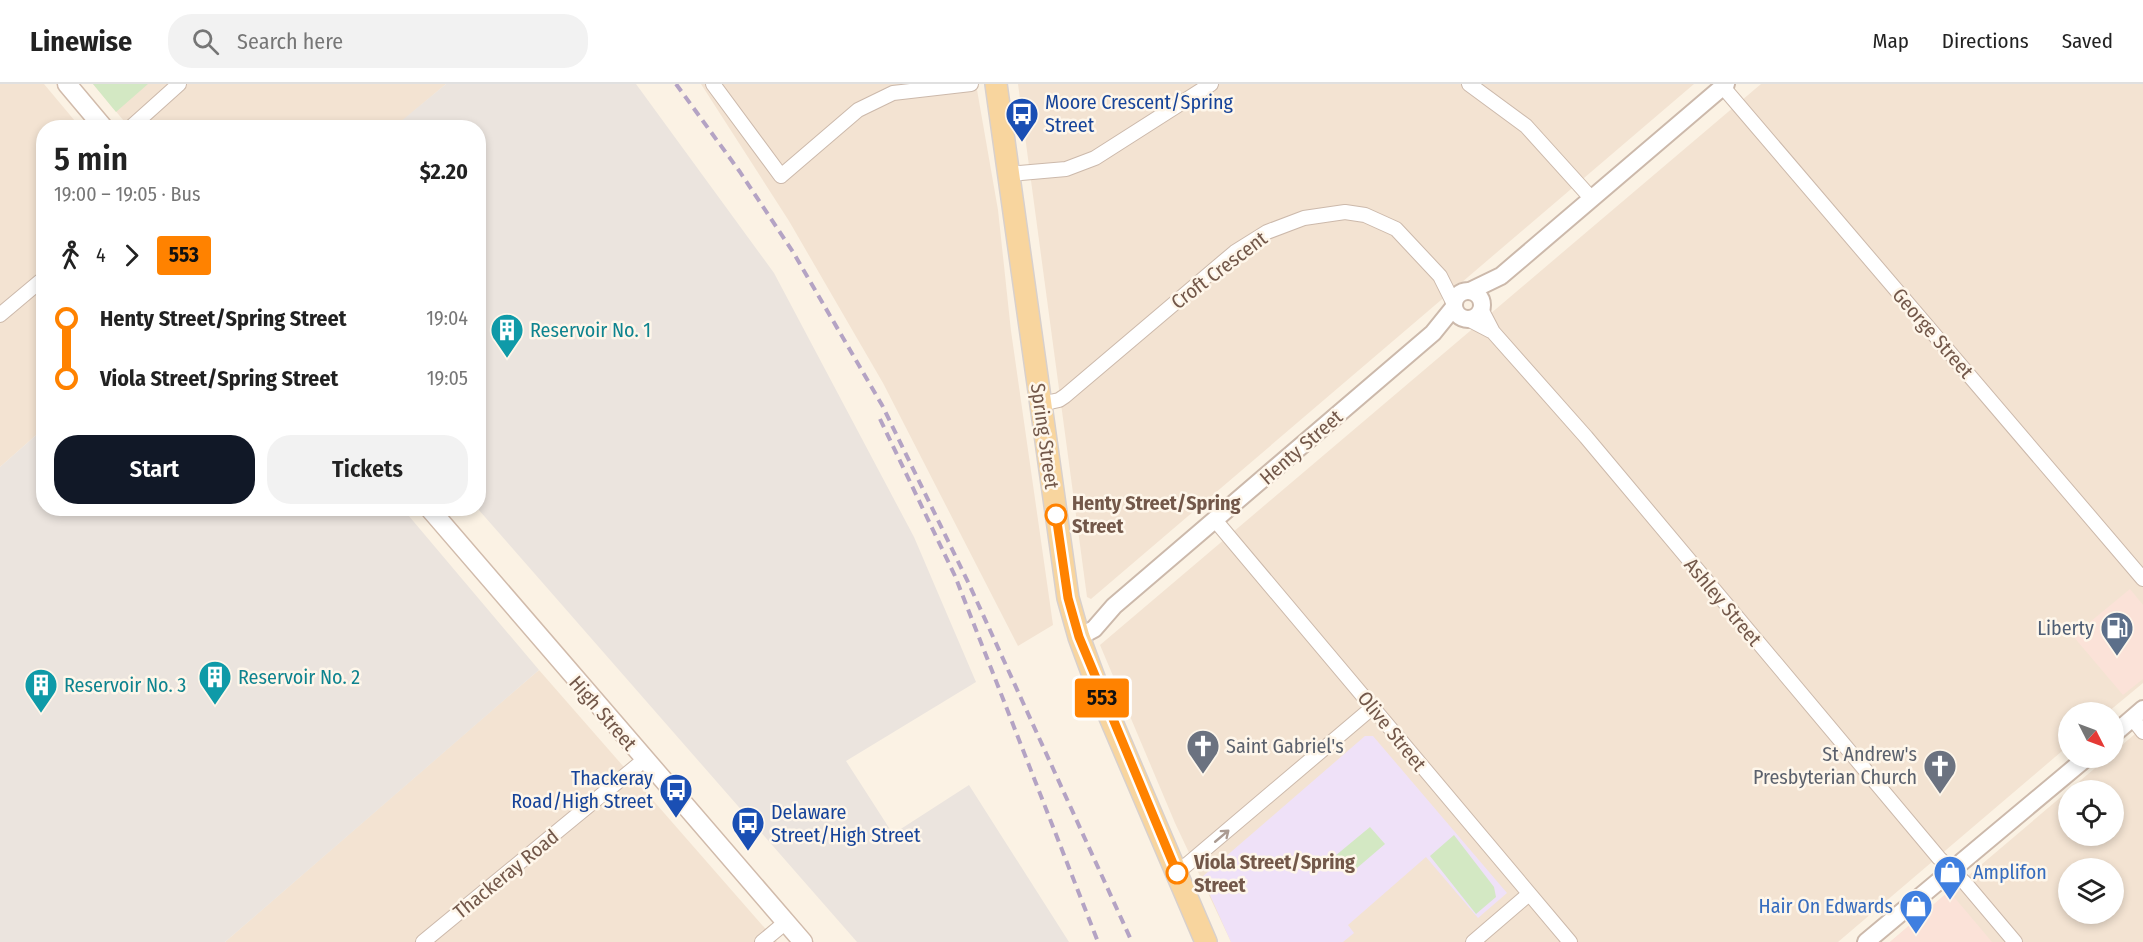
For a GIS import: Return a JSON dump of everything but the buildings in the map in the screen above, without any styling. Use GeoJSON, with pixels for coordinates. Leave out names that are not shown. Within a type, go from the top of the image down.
{"type":"FeatureCollection","features":[{"type":"Feature","properties":{"kind":"main road"},"geometry":{"type":"LineString","coordinates":[[67,84],[97,120]]}},
{"type":"Feature","properties":{"kind":"main road","name":"Spring Street"},"geometry":{"type":"LineString","coordinates":[[996,84],[1065,576],[1076,628],[1206,942]]}},
{"type":"Feature","properties":{"kind":"main road","name":"High Street"},"geometry":{"type":"LineString","coordinates":[[436,516],[803,942]]}},
{"type":"Feature","properties":{"kind":"street"},"geometry":{"type":"LineString","coordinates":[[139,120],[179,84]]}},
{"type":"Feature","properties":{"kind":"street"},"geometry":{"type":"LineString","coordinates":[[713,84],[781,177],[858,110],[893,93],[971,84]]}},
{"type":"Feature","properties":{"kind":"street"},"geometry":{"type":"LineString","coordinates":[[1009,174],[1066,169],[1095,158],[1211,84]]}},
{"type":"Feature","properties":{"kind":"street"},"geometry":{"type":"LineString","coordinates":[[1469,84],[1526,126],[1591,198]]}},
{"type":"Feature","properties":{"kind":"street"},"geometry":{"type":"LineString","coordinates":[[1467,311],[1501,276],[1724,85]]}},
{"type":"Feature","properties":{"kind":"street","name":"George Street"},"geometry":{"type":"LineString","coordinates":[[1724,85],[2143,579]]}},
{"type":"Feature","properties":{"kind":"street","name":"Croft Crescent"},"geometry":{"type":"LineString","coordinates":[[1041,404],[1059,400],[1065,396],[1252,240],[1304,218],[1345,212],[1379,221],[1396,229],[1411,242],[1467,311]]}},
{"type":"Feature","properties":{"kind":"street","name":"Croft Crescent"},"geometry":{"type":"LineString","coordinates":[[1440,276],[1467,291]]}},
{"type":"Feature","properties":{"kind":"street"},"geometry":{"type":"LineString","coordinates":[[1467,311],[1457,296],[1501,276]]}},
{"type":"Feature","properties":{"kind":"street"},"geometry":{"type":"LineString","coordinates":[[0,315],[36,285]]}},
{"type":"Feature","properties":{"kind":"street"},"geometry":{"type":"LineString","coordinates":[[1467,291],[1480,298],[1467,311]]}},
{"type":"Feature","properties":{"kind":"street","name":"Ashley Street"},"geometry":{"type":"LineString","coordinates":[[1467,311],[1493,332],[2015,942]]}},
{"type":"Feature","properties":{"kind":"street","name":"Henty Street"},"geometry":{"type":"LineString","coordinates":[[1076,628],[1090,617],[1114,606],[1433,333],[1467,311]]}},
{"type":"Feature","properties":{"kind":"street","name":"Olive Street"},"geometry":{"type":"LineString","coordinates":[[1215,520],[1569,942]]}},
{"type":"Feature","properties":{"kind":"street"},"geometry":{"type":"LineString","coordinates":[[1177,873],[1373,707]]}},
{"type":"Feature","properties":{"kind":"street"},"geometry":{"type":"LineString","coordinates":[[2124,729],[2140,720]]}},
{"type":"Feature","properties":{"kind":"street","name":"Thackeray Road"},"geometry":{"type":"LineString","coordinates":[[423,942],[644,760]]}},
{"type":"Feature","properties":{"kind":"street"},"geometry":{"type":"LineString","coordinates":[[1866,942],[1953,872],[2074,768]]}},
{"type":"Feature","properties":{"kind":"street"},"geometry":{"type":"LineString","coordinates":[[1473,942],[1529,894]]}},
{"type":"Feature","properties":{"kind":"street"},"geometry":{"type":"LineString","coordinates":[[762,942],[786,922]]}},
{"type":"Feature","properties":{"kind":"shaded area"},"geometry":{"type":"Polygon","coordinates":[[[0,84],[44,84],[74,120],[36,120],[36,435],[0,467],[0,84]]]}},
{"type":"Feature","properties":{"kind":"shaded area"},"geometry":{"type":"Polygon","coordinates":[[[93,84],[446,84],[403,120],[123,120],[93,84]]]}},
{"type":"Feature","properties":{"kind":"shaded area"},"geometry":{"type":"Polygon","coordinates":[[[446,84],[636,84],[774,273],[914,537],[976,682],[846,761],[893,834],[969,785],[1069,942],[857,942],[484,516],[486,516],[486,120],[402,120],[446,84]]]}},
{"type":"Feature","properties":{"kind":"shaded area"},"geometry":{"type":"Polygon","coordinates":[[[701,84],[976,84],[998,210],[1011,331],[1053,625],[1018,646],[883,383],[789,221],[701,84]]]}},
{"type":"Feature","properties":{"kind":"shaded area"},"geometry":{"type":"Polygon","coordinates":[[[1018,84],[1694,84],[1091,599],[1087,597],[1018,84]]]}},
{"type":"Feature","properties":{"kind":"shaded area"},"geometry":{"type":"Polygon","coordinates":[[[1761,84],[2143,84],[2143,683],[2120,702],[2058,702],[2058,755],[1838,942],[1231,942],[1175,823],[1100,645],[1761,84]]]}},
{"type":"Feature","properties":{"kind":"shaded area"},"geometry":{"type":"Polygon","coordinates":[[[36,435],[36,516],[409,516],[539,670],[225,942],[0,942],[0,467],[36,435]]]}},
{"type":"Feature","properties":{"kind":"shaded area","name":"Liberty"},"geometry":{"type":"Polygon","coordinates":[[[2130,589],[2143,605],[2143,679],[2123,695],[2073,636],[2130,589]]]}},
{"type":"Feature","properties":{"kind":"shaded area"},"geometry":{"type":"Polygon","coordinates":[[[539,670],[777,942],[225,942],[505,699],[539,670]]]}},
{"type":"Feature","properties":{"kind":"shaded area"},"geometry":{"type":"Polygon","coordinates":[[[2143,727],[2143,942],[1890,942],[2058,799],[2058,846],[2124,846],[2124,780],[2081,780],[2095,768],[2124,768],[2124,743],[2143,727]]]}},
{"type":"Feature","properties":{"kind":"shaded area"},"geometry":{"type":"Polygon","coordinates":[[[1365,736],[1373,736],[1507,893],[1478,918],[1426,857],[1348,925],[1354,933],[1343,942],[1231,942],[1202,877],[1365,736]]]}},
{"type":"Feature","properties":{"kind":"shaded area"},"geometry":{"type":"Polygon","coordinates":[[[1949,891],[1992,942],[1890,942],[1949,891]]]}},
{"type":"Feature","properties":{"kind":"green space"},"geometry":{"type":"Polygon","coordinates":[[[93,84],[148,84],[116,112],[93,84]]]}},
{"type":"Feature","properties":{"kind":"green space"},"geometry":{"type":"Polygon","coordinates":[[[1370,827],[1385,844],[1350,874],[1335,856],[1370,827]]]}},
{"type":"Feature","properties":{"kind":"green space"},"geometry":{"type":"Polygon","coordinates":[[[1454,835],[1494,887],[1496,897],[1476,914],[1430,856],[1454,835]]]}},
{"type":"Feature","properties":{"kind":"railway"},"geometry":{"type":"LineString","coordinates":[[676,84],[740,172],[793,252],[882,405],[969,584],[1132,942]]}},
{"type":"Feature","properties":{"kind":"railway"},"geometry":{"type":"LineString","coordinates":[[880,419],[955,576],[1098,942]]}},
{"type":"Feature","properties":{"kind":"bus line","name":"553"},"geometry":{"type":"LineString","coordinates":[[1056,515],[1068,598],[1079,637],[1100,694],[1177,873]]}},
{"type":"Feature","properties":{"kind":"place","name":"Moore Crescent/Spring Street"},"geometry":{"type":"Point","coordinates":[1022,143]}},
{"type":"Feature","properties":{"kind":"place","name":"Reservoir No. 1"},"geometry":{"type":"Point","coordinates":[507,359]}},
{"type":"Feature","properties":{"kind":"place","name":"Henty Street/Spring Street"},"geometry":{"type":"Point","coordinates":[1056,515]}},
{"type":"Feature","properties":{"kind":"place","name":"Liberty"},"geometry":{"type":"Point","coordinates":[2117,657]}},
{"type":"Feature","properties":{"kind":"place","name":"Reservoir No. 2"},"geometry":{"type":"Point","coordinates":[215,706]}},
{"type":"Feature","properties":{"kind":"place","name":"Reservoir No. 3"},"geometry":{"type":"Point","coordinates":[41,714]}},
{"type":"Feature","properties":{"kind":"place","name":"Saint Gabriel's"},"geometry":{"type":"Point","coordinates":[1203,775]}},
{"type":"Feature","properties":{"kind":"place","name":"St Andrew's Presbyterian Church"},"geometry":{"type":"Point","coordinates":[1940,795]}},
{"type":"Feature","properties":{"kind":"place","name":"Thackeray Road/High Street"},"geometry":{"type":"Point","coordinates":[676,819]}},
{"type":"Feature","properties":{"kind":"place","name":"Delaware Street/High Street"},"geometry":{"type":"Point","coordinates":[748,852]}},
{"type":"Feature","properties":{"kind":"place","name":"Viola Street/Spring Street"},"geometry":{"type":"Point","coordinates":[1177,873]}},
{"type":"Feature","properties":{"kind":"place","name":"Amplifon"},"geometry":{"type":"Point","coordinates":[1950,901]}},
{"type":"Feature","properties":{"kind":"place","name":"Hair On Edwards"},"geometry":{"type":"Point","coordinates":[1916,935]}}]}
